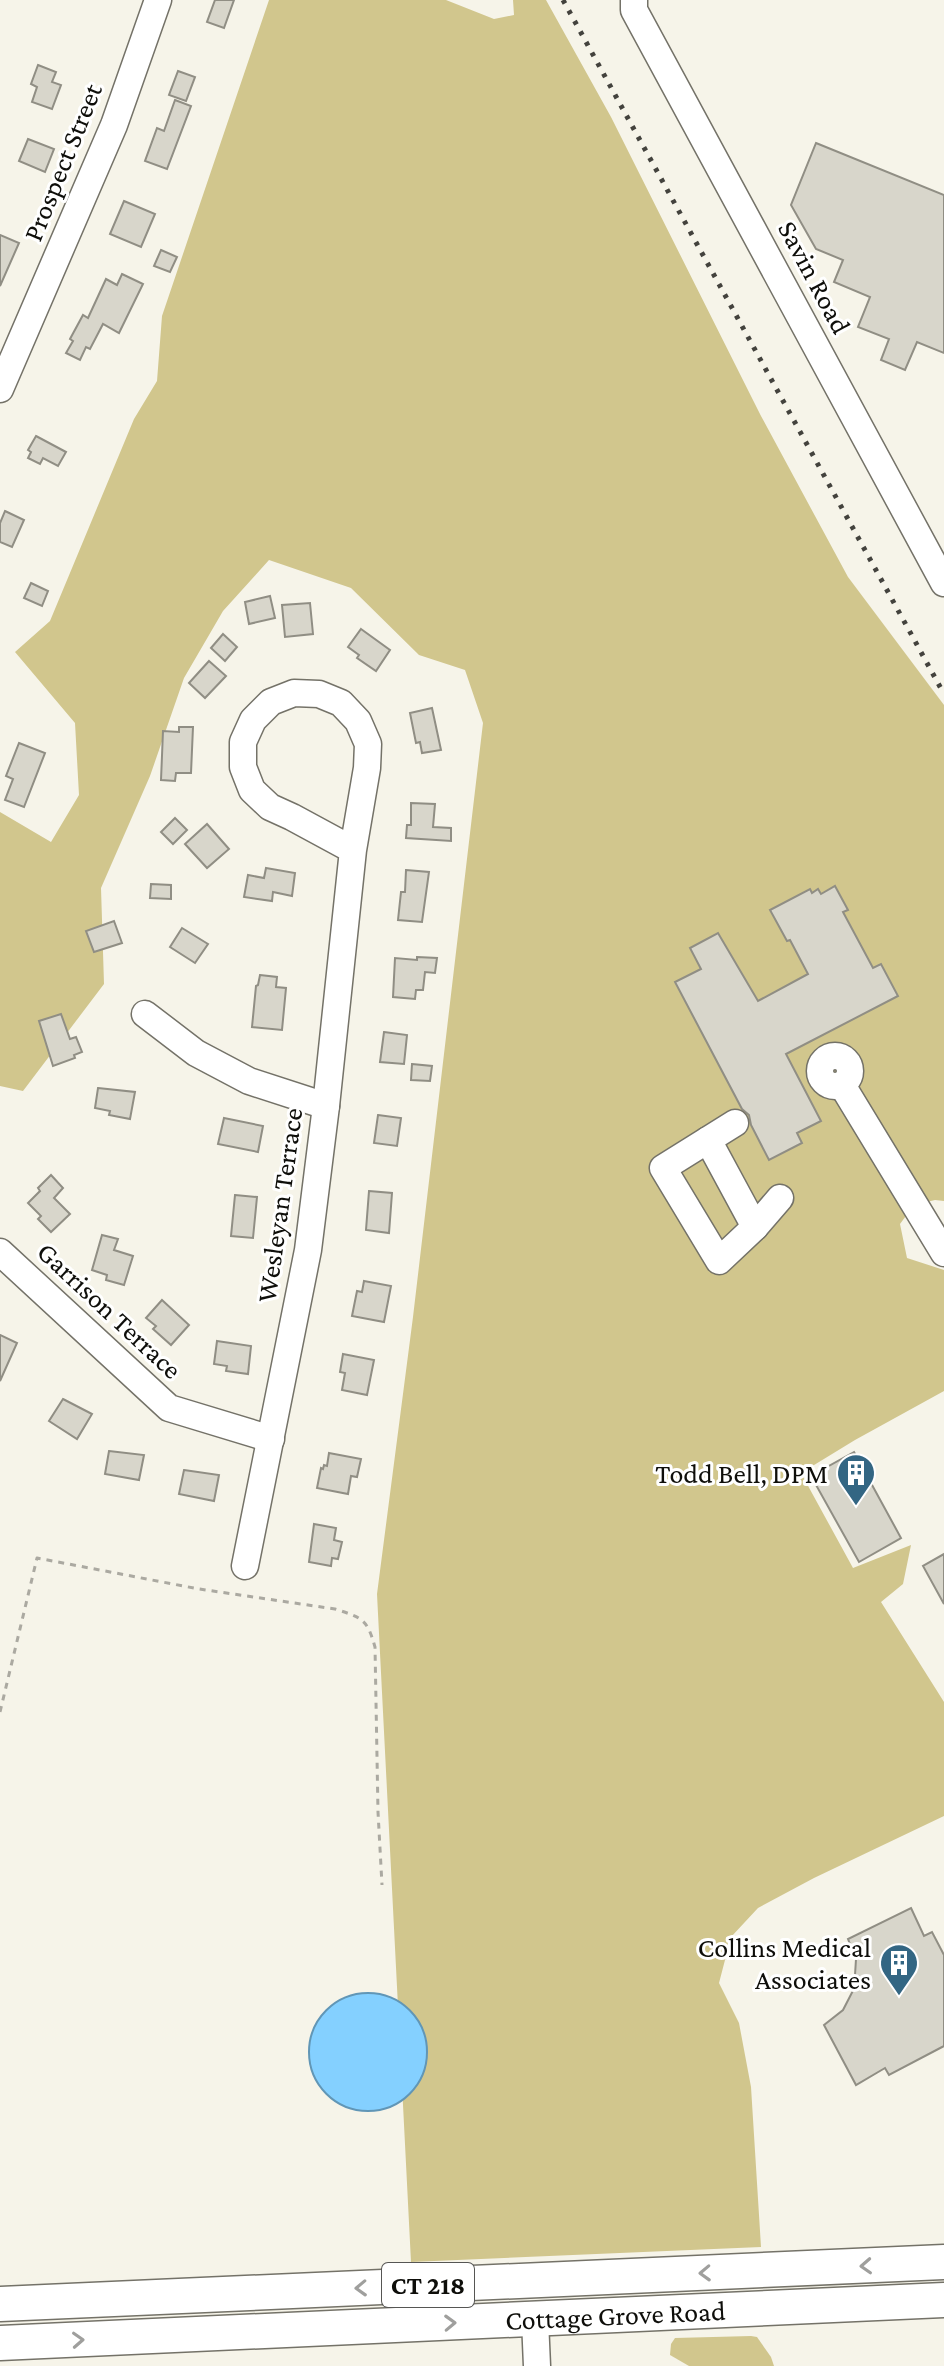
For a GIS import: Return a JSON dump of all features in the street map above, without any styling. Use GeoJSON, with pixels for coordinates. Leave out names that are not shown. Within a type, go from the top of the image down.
{"type":"FeatureCollection","features":[{"type":"Feature","properties":{"kind":"main road","name":"Cottage Grove Road"},"geometry":{"type":"LineString","coordinates":[[0,2304],[944,2262]]}},
{"type":"Feature","properties":{"kind":"main road"},"geometry":{"type":"LineString","coordinates":[[783,2270],[784,2308]]}},
{"type":"Feature","properties":{"kind":"main road","name":"Cottage Grove Road"},"geometry":{"type":"LineString","coordinates":[[0,2343],[944,2300]]}},
{"type":"Feature","properties":{"kind":"street","name":"Prospect Street"},"geometry":{"type":"LineString","coordinates":[[0,389],[114,125],[158,0]]}},
{"type":"Feature","properties":{"kind":"street","name":"Savin Road"},"geometry":{"type":"LineString","coordinates":[[634,0],[634,10],[944,583]]}},
{"type":"Feature","properties":{"kind":"street","name":"Wesleyan Terrace"},"geometry":{"type":"LineString","coordinates":[[245,1566],[308,1250],[353,850],[368,744],[358,721],[341,703],[319,694],[294,693],[271,702],[253,720],[243,742],[243,767],[252,790],[270,807],[353,850]]}},
{"type":"Feature","properties":{"kind":"street"},"geometry":{"type":"LineString","coordinates":[[145,1014],[196,1053],[249,1081],[326,1106]]}},
{"type":"Feature","properties":{"kind":"street"},"geometry":{"type":"LineString","coordinates":[[842,1085],[944,1253]]}},
{"type":"Feature","properties":{"kind":"street"},"geometry":{"type":"LineString","coordinates":[[735,1123],[663,1168],[719,1261],[780,1198]]}},
{"type":"Feature","properties":{"kind":"street"},"geometry":{"type":"LineString","coordinates":[[708,1140],[755,1227]]}},
{"type":"Feature","properties":{"kind":"street","name":"Garrison Terrace"},"geometry":{"type":"LineString","coordinates":[[0,1252],[169,1408],[271,1439]]}},
{"type":"Feature","properties":{"kind":"street"},"geometry":{"type":"LineString","coordinates":[[535,2320],[537,2366]]}},
{"type":"Feature","properties":{"kind":"path"},"geometry":{"type":"LineString","coordinates":[[0,1712],[37,1558],[355,1615],[369,1627],[375,1647],[382,1885]]}},
{"type":"Feature","properties":{"kind":"shaded area"},"geometry":{"type":"Polygon","coordinates":[[[269,0],[446,0],[494,19],[514,15],[513,0],[546,0],[611,117],[761,416],[848,577],[944,705],[944,1201],[914,1205],[900,1224],[907,1258],[944,1270],[944,1391],[801,1473],[853,1568],[911,1545],[903,1584],[881,1602],[944,1702],[944,1816],[758,1908],[731,1937],[719,1983],[739,2023],[751,2087],[761,2247],[411,2262],[377,1594],[483,723],[465,670],[419,655],[351,588],[269,560],[223,611],[184,678],[150,776],[101,888],[104,984],[23,1091],[0,1086],[0,812],[51,842],[79,795],[75,723],[15,652],[50,621],[134,419],[157,381],[162,316],[269,0]]]}},
{"type":"Feature","properties":{"kind":"shaded area"},"geometry":{"type":"Polygon","coordinates":[[[757,2337],[774,2366],[689,2366],[670,2355],[675,2338],[757,2337]]]}},
{"type":"Feature","properties":{"kind":"water"},"geometry":{"type":"Polygon","coordinates":[[[368,1993],[390,1998],[410,2010],[422,2030],[427,2052],[422,2074],[410,2094],[390,2106],[368,2111],[346,2106],[326,2094],[314,2074],[309,2052],[314,2030],[326,2010],[346,1998],[368,1993]]]}},
{"type":"Feature","properties":{"kind":"building"},"geometry":{"type":"Polygon","coordinates":[[[215,0],[234,0],[224,28],[207,22],[215,0]]]}},
{"type":"Feature","properties":{"kind":"building"},"geometry":{"type":"Polygon","coordinates":[[[38,65],[56,72],[52,82],[61,85],[52,109],[32,102],[37,87],[31,84],[38,65]]]}},
{"type":"Feature","properties":{"kind":"building"},"geometry":{"type":"Polygon","coordinates":[[[178,71],[195,77],[186,101],[169,95],[178,71]]]}},
{"type":"Feature","properties":{"kind":"building"},"geometry":{"type":"Polygon","coordinates":[[[175,100],[191,106],[167,169],[145,161],[157,128],[164,131],[175,100]]]}},
{"type":"Feature","properties":{"kind":"building"},"geometry":{"type":"Polygon","coordinates":[[[28,139],[54,149],[45,172],[19,161],[28,139]]]}},
{"type":"Feature","properties":{"kind":"building"},"geometry":{"type":"Polygon","coordinates":[[[816,143],[944,195],[944,353],[917,342],[905,370],[881,360],[889,339],[858,327],[870,297],[834,282],[843,260],[816,249],[791,205],[816,143]]]}},
{"type":"Feature","properties":{"kind":"building"},"geometry":{"type":"Polygon","coordinates":[[[124,201],[155,214],[141,247],[110,234],[124,201]]]}},
{"type":"Feature","properties":{"kind":"building"},"geometry":{"type":"Polygon","coordinates":[[[0,235],[19,243],[0,286],[0,235]]]}},
{"type":"Feature","properties":{"kind":"building"},"geometry":{"type":"Polygon","coordinates":[[[161,250],[177,257],[170,272],[154,266],[161,250]]]}},
{"type":"Feature","properties":{"kind":"building"},"geometry":{"type":"Polygon","coordinates":[[[122,274],[143,284],[119,333],[103,324],[90,349],[86,347],[80,360],[66,353],[73,341],[70,339],[83,315],[88,318],[106,279],[117,285],[122,274]]]}},
{"type":"Feature","properties":{"kind":"building"},"geometry":{"type":"Polygon","coordinates":[[[36,436],[66,452],[58,466],[43,458],[40,464],[28,458],[31,452],[28,450],[36,436]]]}},
{"type":"Feature","properties":{"kind":"building"},"geometry":{"type":"Polygon","coordinates":[[[5,511],[24,520],[12,547],[0,542],[0,523],[5,511]]]}},
{"type":"Feature","properties":{"kind":"building"},"geometry":{"type":"Polygon","coordinates":[[[31,583],[48,591],[42,606],[24,598],[31,583]]]}},
{"type":"Feature","properties":{"kind":"building"},"geometry":{"type":"Polygon","coordinates":[[[270,596],[275,618],[249,624],[245,602],[270,596]]]}},
{"type":"Feature","properties":{"kind":"building"},"geometry":{"type":"Polygon","coordinates":[[[310,603],[313,634],[285,637],[282,605],[310,603]]]}},
{"type":"Feature","properties":{"kind":"building"},"geometry":{"type":"Polygon","coordinates":[[[361,629],[390,650],[376,671],[357,658],[359,655],[348,647],[361,629]]]}},
{"type":"Feature","properties":{"kind":"building"},"geometry":{"type":"Polygon","coordinates":[[[223,634],[237,647],[225,661],[211,648],[223,634]]]}},
{"type":"Feature","properties":{"kind":"building"},"geometry":{"type":"Polygon","coordinates":[[[209,661],[226,676],[205,698],[189,683],[209,661]]]}},
{"type":"Feature","properties":{"kind":"building"},"geometry":{"type":"Polygon","coordinates":[[[432,708],[441,750],[422,753],[420,742],[416,743],[410,713],[432,708]]]}},
{"type":"Feature","properties":{"kind":"building"},"geometry":{"type":"Polygon","coordinates":[[[179,727],[193,727],[191,773],[176,773],[175,781],[161,780],[163,731],[179,732],[179,727]]]}},
{"type":"Feature","properties":{"kind":"building"},"geometry":{"type":"Polygon","coordinates":[[[19,743],[45,753],[24,807],[5,800],[13,779],[6,776],[19,743]]]}},
{"type":"Feature","properties":{"kind":"building"},"geometry":{"type":"Polygon","coordinates":[[[411,803],[435,804],[433,827],[451,828],[451,841],[406,838],[407,825],[411,825],[411,803]]]}},
{"type":"Feature","properties":{"kind":"building"},"geometry":{"type":"Polygon","coordinates":[[[175,818],[187,830],[173,844],[161,832],[175,818]]]}},
{"type":"Feature","properties":{"kind":"building"},"geometry":{"type":"Polygon","coordinates":[[[207,824],[229,849],[207,868],[185,844],[207,824]]]}},
{"type":"Feature","properties":{"kind":"building"},"geometry":{"type":"Polygon","coordinates":[[[266,868],[295,873],[292,896],[273,892],[272,901],[244,897],[248,875],[264,878],[266,868]]]}},
{"type":"Feature","properties":{"kind":"building"},"geometry":{"type":"Polygon","coordinates":[[[406,870],[429,872],[422,922],[398,920],[401,892],[405,892],[406,870]]]}},
{"type":"Feature","properties":{"kind":"building"},"geometry":{"type":"Polygon","coordinates":[[[151,884],[171,885],[171,899],[150,898],[151,884]]]}},
{"type":"Feature","properties":{"kind":"building"},"geometry":{"type":"Polygon","coordinates":[[[835,886],[848,910],[843,912],[873,968],[881,964],[898,996],[786,1054],[821,1121],[797,1133],[802,1143],[769,1160],[749,1115],[742,1109],[675,982],[701,969],[690,948],[718,933],[758,1001],[808,974],[770,910],[810,889],[812,893],[818,889],[821,894],[835,886]]]}},
{"type":"Feature","properties":{"kind":"building"},"geometry":{"type":"Polygon","coordinates":[[[114,921],[122,943],[94,952],[86,931],[114,921]]]}},
{"type":"Feature","properties":{"kind":"building"},"geometry":{"type":"Polygon","coordinates":[[[182,928],[208,944],[195,963],[170,947],[182,928]]]}},
{"type":"Feature","properties":{"kind":"building"},"geometry":{"type":"Polygon","coordinates":[[[417,957],[437,958],[435,973],[425,972],[423,990],[416,990],[415,999],[393,997],[395,958],[417,960],[417,957]]]}},
{"type":"Feature","properties":{"kind":"building"},"geometry":{"type":"Polygon","coordinates":[[[260,975],[277,977],[276,987],[286,988],[282,1030],[252,1027],[260,975]]]}},
{"type":"Feature","properties":{"kind":"building"},"geometry":{"type":"Polygon","coordinates":[[[61,1014],[70,1039],[76,1037],[82,1052],[53,1066],[39,1021],[61,1014]]]}},
{"type":"Feature","properties":{"kind":"building"},"geometry":{"type":"Polygon","coordinates":[[[384,1032],[407,1035],[404,1064],[380,1062],[384,1032]]]}},
{"type":"Feature","properties":{"kind":"building"},"geometry":{"type":"Polygon","coordinates":[[[412,1064],[432,1066],[430,1081],[411,1080],[412,1064]]]}},
{"type":"Feature","properties":{"kind":"building"},"geometry":{"type":"Polygon","coordinates":[[[98,1088],[135,1092],[130,1119],[109,1115],[110,1111],[95,1108],[98,1088]]]}},
{"type":"Feature","properties":{"kind":"building"},"geometry":{"type":"Polygon","coordinates":[[[378,1115],[401,1118],[397,1146],[374,1143],[378,1115]]]}},
{"type":"Feature","properties":{"kind":"building"},"geometry":{"type":"Polygon","coordinates":[[[224,1118],[263,1126],[258,1152],[218,1144],[224,1118]]]}},
{"type":"Feature","properties":{"kind":"building"},"geometry":{"type":"Polygon","coordinates":[[[51,1175],[63,1188],[54,1198],[70,1214],[51,1232],[28,1203],[51,1175]]]}},
{"type":"Feature","properties":{"kind":"building"},"geometry":{"type":"Polygon","coordinates":[[[369,1191],[392,1193],[389,1233],[366,1230],[369,1191]]]}},
{"type":"Feature","properties":{"kind":"building"},"geometry":{"type":"Polygon","coordinates":[[[235,1195],[257,1197],[253,1238],[231,1236],[235,1195]]]}},
{"type":"Feature","properties":{"kind":"building"},"geometry":{"type":"Polygon","coordinates":[[[102,1235],[118,1239],[114,1250],[133,1256],[124,1285],[106,1280],[107,1275],[92,1270],[102,1235]]]}},
{"type":"Feature","properties":{"kind":"building"},"geometry":{"type":"Polygon","coordinates":[[[364,1281],[391,1286],[384,1322],[352,1316],[357,1291],[362,1292],[364,1281]]]}},
{"type":"Feature","properties":{"kind":"building"},"geometry":{"type":"Polygon","coordinates":[[[162,1300],[189,1325],[171,1345],[146,1318],[162,1300]]]}},
{"type":"Feature","properties":{"kind":"building"},"geometry":{"type":"Polygon","coordinates":[[[0,1335],[17,1343],[0,1381],[0,1335]]]}},
{"type":"Feature","properties":{"kind":"building"},"geometry":{"type":"Polygon","coordinates":[[[217,1341],[251,1346],[248,1374],[226,1371],[227,1366],[214,1364],[217,1341]]]}},
{"type":"Feature","properties":{"kind":"building"},"geometry":{"type":"Polygon","coordinates":[[[343,1354],[374,1360],[367,1395],[342,1390],[345,1373],[340,1372],[343,1354]]]}},
{"type":"Feature","properties":{"kind":"building"},"geometry":{"type":"Polygon","coordinates":[[[63,1399],[92,1414],[77,1439],[49,1421],[63,1399]]]}},
{"type":"Feature","properties":{"kind":"building"},"geometry":{"type":"Polygon","coordinates":[[[109,1451],[144,1455],[139,1480],[105,1474],[109,1451]]]}},
{"type":"Feature","properties":{"kind":"building","name":"Todd Bell, DPM"},"geometry":{"type":"Polygon","coordinates":[[[854,1452],[901,1538],[859,1562],[811,1476],[854,1452]]]}},
{"type":"Feature","properties":{"kind":"building"},"geometry":{"type":"Polygon","coordinates":[[[329,1453],[361,1459],[357,1477],[351,1476],[348,1494],[317,1488],[321,1468],[327,1466],[329,1453]]]}},
{"type":"Feature","properties":{"kind":"building"},"geometry":{"type":"Polygon","coordinates":[[[184,1470],[219,1475],[214,1501],[179,1494],[184,1470]]]}},
{"type":"Feature","properties":{"kind":"building"},"geometry":{"type":"Polygon","coordinates":[[[314,1524],[336,1528],[334,1540],[342,1542],[338,1559],[332,1558],[331,1566],[309,1562],[314,1524]]]}},
{"type":"Feature","properties":{"kind":"building"},"geometry":{"type":"Polygon","coordinates":[[[944,1554],[944,1604],[923,1566],[944,1554]]]}},
{"type":"Feature","properties":{"kind":"building","name":"Collins Medical Associates"},"geometry":{"type":"Polygon","coordinates":[[[911,1908],[924,1936],[932,1932],[944,1955],[944,2046],[889,2075],[885,2068],[856,2085],[824,2025],[843,2010],[860,1977],[855,1975],[856,1959],[848,1939],[911,1908]]]}},
{"type":"Feature","properties":{"kind":"railway"},"geometry":{"type":"LineString","coordinates":[[563,0],[944,694]]}},
{"type":"Feature","properties":{"kind":"place","name":"Todd Bell, DPM"},"geometry":{"type":"Point","coordinates":[856,1507]}},
{"type":"Feature","properties":{"kind":"place","name":"Collins Medical Associates"},"geometry":{"type":"Point","coordinates":[899,1997]}}]}
